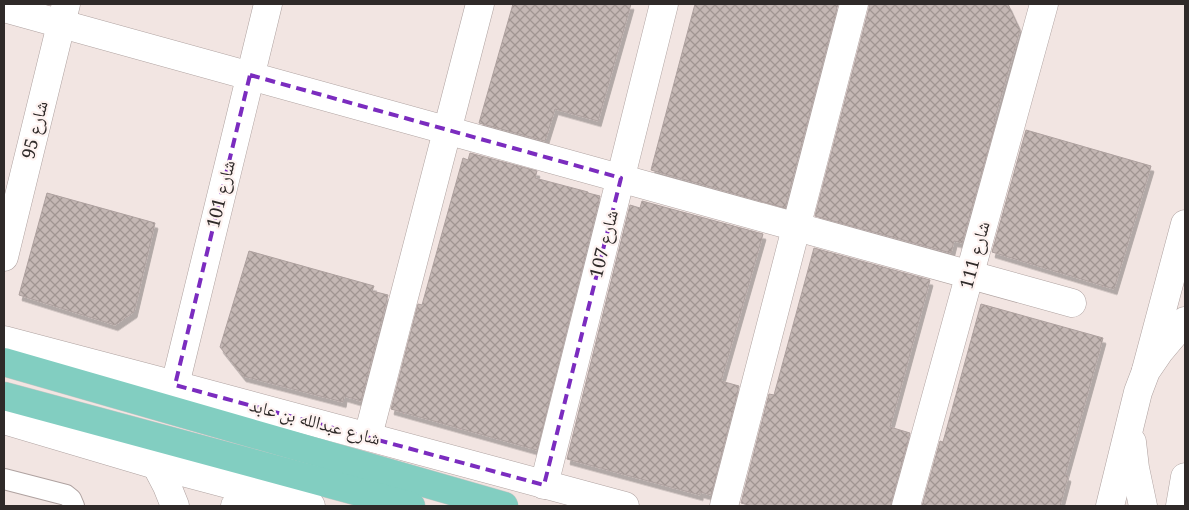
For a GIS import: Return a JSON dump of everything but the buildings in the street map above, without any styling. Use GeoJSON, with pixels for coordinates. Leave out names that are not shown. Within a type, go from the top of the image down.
{"type":"FeatureCollection","features":[{"type":"Feature","properties":{"kind":"main road","name":"شارع عبدالله بن عابد"},"geometry":{"type":"LineString","coordinates":[[4,362],[504,506]]}},
{"type":"Feature","properties":{"kind":"main road"},"geometry":{"type":"LineString","coordinates":[[4,396],[411,506]]}},
{"type":"Feature","properties":{"kind":"street","name":"شارع 101"},"geometry":{"type":"LineString","coordinates":[[175,385],[268,4]]}},
{"type":"Feature","properties":{"kind":"street"},"geometry":{"type":"LineString","coordinates":[[368,436],[480,4]]}},
{"type":"Feature","properties":{"kind":"street","name":"شارع 107"},"geometry":{"type":"LineString","coordinates":[[544,485],[664,4]]}},
{"type":"Feature","properties":{"kind":"street"},"geometry":{"type":"LineString","coordinates":[[724,506],[854,4]]}},
{"type":"Feature","properties":{"kind":"street","name":"شارع 111"},"geometry":{"type":"LineString","coordinates":[[906,506],[1044,4]]}},
{"type":"Feature","properties":{"kind":"street"},"geometry":{"type":"LineString","coordinates":[[4,8],[64,13],[250,75],[1072,303]]}},
{"type":"Feature","properties":{"kind":"street","name":"شارع 95"},"geometry":{"type":"LineString","coordinates":[[4,257],[64,13]]}},
{"type":"Feature","properties":{"kind":"street"},"geometry":{"type":"LineString","coordinates":[[1110,506],[1138,392],[1146,371],[1185,224]]}},
{"type":"Feature","properties":{"kind":"street"},"geometry":{"type":"LineString","coordinates":[[1146,371],[1185,321]]}},
{"type":"Feature","properties":{"kind":"street","name":"شارع عبدالله بن عابد"},"geometry":{"type":"LineString","coordinates":[[4,340],[625,506]]}},
{"type":"Feature","properties":{"kind":"street"},"geometry":{"type":"LineString","coordinates":[[1133,413],[1133,450],[1143,506]]}},
{"type":"Feature","properties":{"kind":"street"},"geometry":{"type":"LineString","coordinates":[[4,420],[156,465],[311,506]]}},
{"type":"Feature","properties":{"kind":"street"},"geometry":{"type":"LineString","coordinates":[[156,465],[175,506]]}},
{"type":"Feature","properties":{"kind":"street"},"geometry":{"type":"LineString","coordinates":[[1180,506],[1185,477]]}},
{"type":"Feature","properties":{"kind":"street"},"geometry":{"type":"LineString","coordinates":[[235,506],[242,502],[269,495]]}},
{"type":"Feature","properties":{"kind":"lane"},"geometry":{"type":"LineString","coordinates":[[4,479],[66,495],[71,499],[74,506]]}},
{"type":"Feature","properties":{"kind":"highlighted area"},"geometry":{"type":"Polygon","coordinates":[[[250,75],[621,178],[544,485],[175,385],[250,75]]]}}]}
